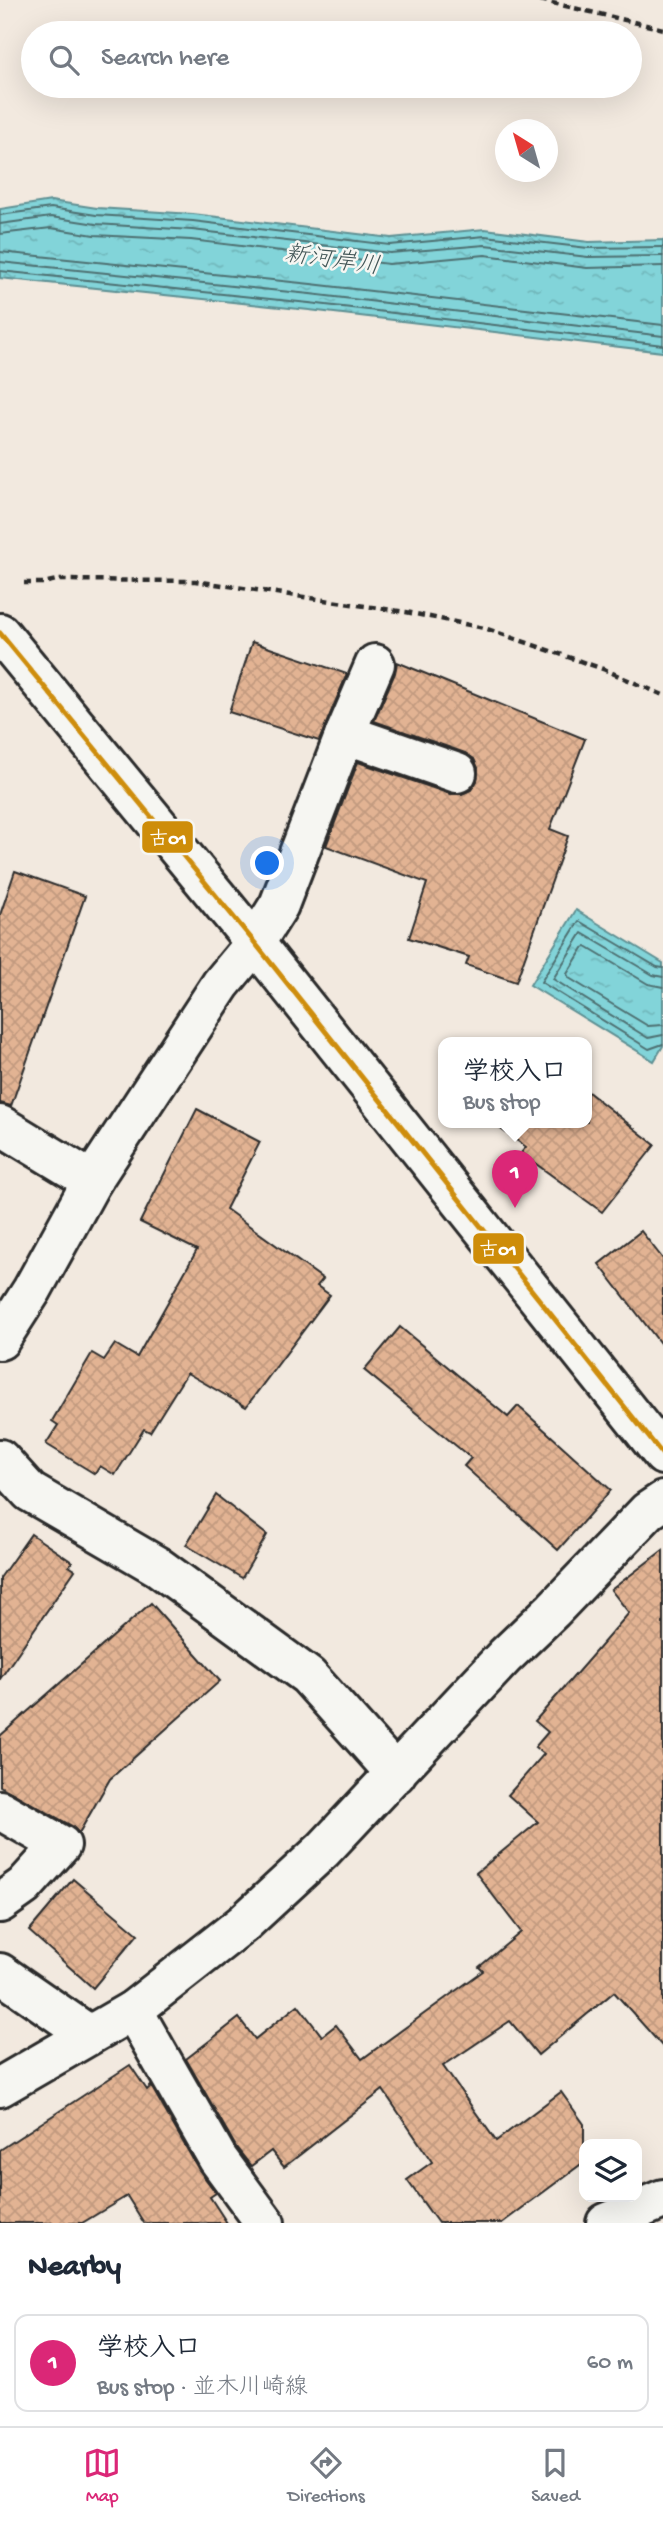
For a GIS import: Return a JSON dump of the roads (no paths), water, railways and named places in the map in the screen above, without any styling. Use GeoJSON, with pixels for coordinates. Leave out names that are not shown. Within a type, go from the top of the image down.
{"type":"FeatureCollection","features":[{"type":"Feature","properties":{"kind":"street"},"geometry":{"type":"LineString","coordinates":[[0,633],[255,943],[663,1455]]}},
{"type":"Feature","properties":{"kind":"street"},"geometry":{"type":"LineString","coordinates":[[0,1340],[32,1290],[92,1181],[221,984],[255,943],[279,905],[375,664]]}},
{"type":"Feature","properties":{"kind":"street"},"geometry":{"type":"LineString","coordinates":[[345,734],[457,773]]}},
{"type":"Feature","properties":{"kind":"street"},"geometry":{"type":"LineString","coordinates":[[0,1125],[92,1181]]}},
{"type":"Feature","properties":{"kind":"street"},"geometry":{"type":"LineString","coordinates":[[0,1459],[30,1492],[157,1566],[308,1676],[396,1774]]}},
{"type":"Feature","properties":{"kind":"street"},"geometry":{"type":"LineString","coordinates":[[0,2087],[133,2010],[244,1923],[323,1850],[505,1656],[648,1511],[663,1501]]}},
{"type":"Feature","properties":{"kind":"street"},"geometry":{"type":"LineString","coordinates":[[0,1810],[61,1846],[24,1886],[0,1903]]}},
{"type":"Feature","properties":{"kind":"street"},"geometry":{"type":"LineString","coordinates":[[0,1973],[88,2034]]}},
{"type":"Feature","properties":{"kind":"street"},"geometry":{"type":"LineString","coordinates":[[133,2010],[218,2159],[265,2223]]}},
{"type":"Feature","properties":{"kind":"street"},"geometry":{"type":"LineString","coordinates":[[606,2223],[663,2199]]}},
{"type":"Feature","properties":{"kind":"water","name":"新河岸川"},"geometry":{"type":"Polygon","coordinates":[[[51,201],[97,208],[193,214],[391,238],[485,229],[589,242],[663,240],[663,352],[309,310],[0,278],[0,209],[51,201]]]}},
{"type":"Feature","properties":{"kind":"water"},"geometry":{"type":"Polygon","coordinates":[[[576,910],[663,963],[663,1046],[654,1061],[530,985],[576,910]]]}},
{"type":"Feature","properties":{"kind":"place","name":"学校入口"},"geometry":{"type":"Point","coordinates":[515,1208]}}]}
